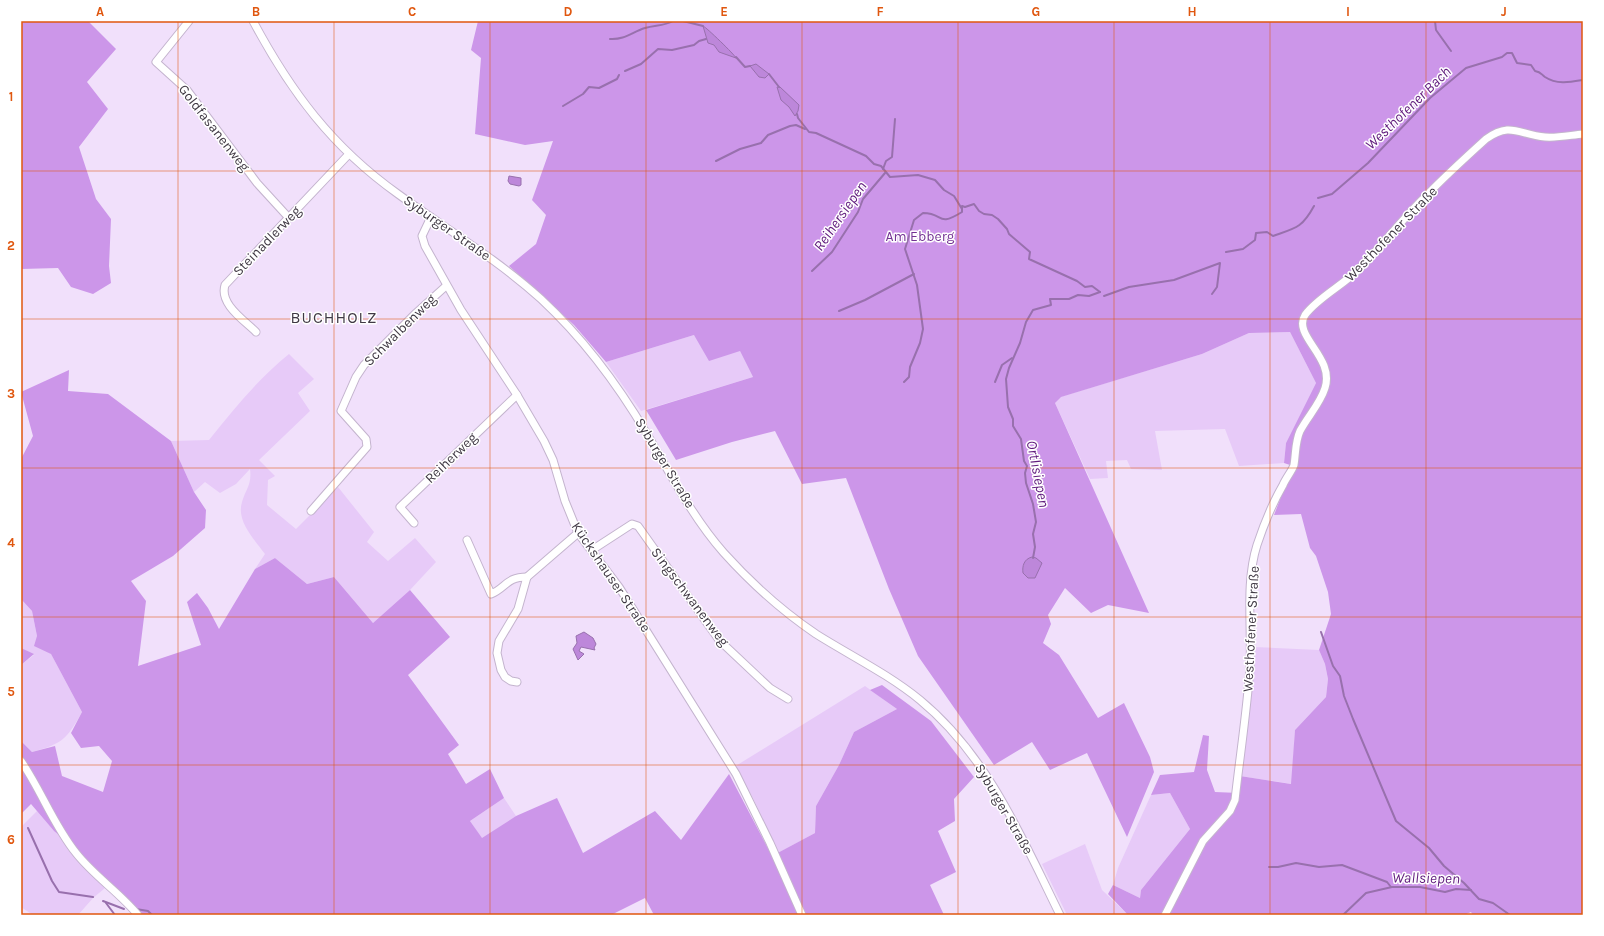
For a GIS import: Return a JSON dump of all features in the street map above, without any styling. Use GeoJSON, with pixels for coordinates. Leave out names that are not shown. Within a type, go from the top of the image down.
{"type":"FeatureCollection","features":[{"type":"Feature","properties":{"kind":"street","name":"Goldfasanenweg"},"geometry":{"type":"LineString","coordinates":[[189,21],[156,62],[187,90],[257,183],[289,218]]}},
{"type":"Feature","properties":{"kind":"street","name":"Syburger Straße"},"geometry":{"type":"LineString","coordinates":[[253,21],[283,73],[299,97],[321,126],[349,154],[398,195],[522,283],[557,315],[582,341],[610,376],[630,406],[702,524],[721,550],[746,576],[797,621],[902,687],[922,702],[956,736],[982,767],[1006,808],[1060,915]]}},
{"type":"Feature","properties":{"kind":"street","name":"Westhofener Straße"},"geometry":{"type":"LineString","coordinates":[[1165,915],[1203,841],[1230,811],[1235,800],[1247,701],[1250,666],[1250,597],[1257,546],[1268,514],[1294,466],[1295,447],[1300,431],[1322,396],[1326,386],[1326,373],[1323,361],[1316,349],[1310,343],[1302,326],[1304,317],[1313,307],[1343,284],[1360,268],[1424,197],[1481,143],[1496,132],[1508,129],[1545,137],[1583,134]]}},
{"type":"Feature","properties":{"kind":"street","name":"Steinadlerweg"},"geometry":{"type":"LineString","coordinates":[[256,332],[226,300],[223,290],[225,285],[349,154]]}},
{"type":"Feature","properties":{"kind":"street","name":"Kückshauser Straße"},"geometry":{"type":"LineString","coordinates":[[431,217],[422,236],[422,241],[446,286],[476,335],[517,396],[549,450],[565,501],[578,533],[619,587],[736,774],[781,866],[802,915]]}},
{"type":"Feature","properties":{"kind":"street","name":"Schwalbenweg"},"geometry":{"type":"LineString","coordinates":[[311,511],[367,447],[366,439],[341,412],[356,377],[371,356],[446,286]]}},
{"type":"Feature","properties":{"kind":"street","name":"Reiherweg"},"geometry":{"type":"LineString","coordinates":[[414,523],[400,507],[517,396]]}},
{"type":"Feature","properties":{"kind":"street","name":"Singschwanenweg"},"geometry":{"type":"LineString","coordinates":[[592,550],[632,524],[638,526],[719,640],[770,688],[788,699]]}},
{"type":"Feature","properties":{"kind":"street"},"geometry":{"type":"LineString","coordinates":[[468,540],[491,594],[508,581],[527,577],[578,533]]}},
{"type":"Feature","properties":{"kind":"street"},"geometry":{"type":"LineString","coordinates":[[517,682],[511,681],[505,677],[498,662],[497,653],[499,641],[518,608],[527,577]]}},
{"type":"Feature","properties":{"kind":"street"},"geometry":{"type":"LineString","coordinates":[[21,761],[70,846],[90,869],[122,897],[138,915]]}},
{"type":"Feature","properties":{"kind":"shaded area"},"geometry":{"type":"Polygon","coordinates":[[[703,26],[736,58],[719,52],[714,45],[708,43],[703,26]]]}},
{"type":"Feature","properties":{"kind":"shaded area"},"geometry":{"type":"Polygon","coordinates":[[[756,64],[769,74],[765,78],[759,77],[750,66],[756,64]]]}},
{"type":"Feature","properties":{"kind":"shaded area"},"geometry":{"type":"Polygon","coordinates":[[[777,87],[780,87],[799,105],[795,116],[789,107],[781,100],[777,87]]]}},
{"type":"Feature","properties":{"kind":"shaded area"},"geometry":{"type":"Polygon","coordinates":[[[509,176],[521,178],[521,185],[510,184],[508,181],[509,176]]]}},
{"type":"Feature","properties":{"kind":"shaded area"},"geometry":{"type":"Polygon","coordinates":[[[1290,332],[1316,383],[1286,443],[1284,463],[1239,466],[1225,429],[1155,431],[1162,470],[1131,469],[1127,460],[1106,461],[1108,478],[1090,479],[1055,403],[1060,397],[1202,354],[1249,333],[1290,332]]]}},
{"type":"Feature","properties":{"kind":"shaded area"},"geometry":{"type":"Polygon","coordinates":[[[694,335],[740,351],[753,377],[641,411],[606,362],[694,335]]]}},
{"type":"Feature","properties":{"kind":"shaded area"},"geometry":{"type":"Polygon","coordinates":[[[289,354],[314,379],[298,393],[310,411],[259,460],[275,476],[268,480],[267,505],[296,529],[338,487],[374,532],[367,542],[388,561],[415,538],[436,562],[410,590],[373,623],[334,577],[307,584],[275,558],[255,569],[265,554],[247,530],[241,509],[249,483],[250,469],[236,484],[220,493],[205,482],[194,492],[171,441],[209,440],[257,384],[289,354]]]}},
{"type":"Feature","properties":{"kind":"shaded area"},"geometry":{"type":"Polygon","coordinates":[[[1032,557],[1036,558],[1042,563],[1035,578],[1028,578],[1023,573],[1023,565],[1027,559],[1032,557]]]}},
{"type":"Feature","properties":{"kind":"shaded area"},"geometry":{"type":"Polygon","coordinates":[[[21,599],[32,611],[37,636],[51,654],[82,712],[72,729],[63,739],[50,746],[32,752],[21,741],[21,665],[34,655],[21,648],[21,599]]]}},
{"type":"Feature","properties":{"kind":"shaded area"},"geometry":{"type":"Polygon","coordinates":[[[584,632],[593,638],[596,644],[594,648],[595,650],[581,647],[579,651],[584,654],[578,660],[573,649],[577,643],[576,636],[584,632]]]}},
{"type":"Feature","properties":{"kind":"shaded area"},"geometry":{"type":"Polygon","coordinates":[[[1254,647],[1319,650],[1325,664],[1328,679],[1326,697],[1295,730],[1292,784],[1240,776],[1253,676],[1254,647]]]}},
{"type":"Feature","properties":{"kind":"shaded area"},"geometry":{"type":"Polygon","coordinates":[[[865,686],[897,709],[854,732],[839,765],[816,806],[815,833],[778,853],[753,798],[734,767],[865,686]]]}},
{"type":"Feature","properties":{"kind":"shaded area"},"geometry":{"type":"Polygon","coordinates":[[[1170,793],[1190,829],[1141,890],[1140,898],[1113,885],[1118,868],[1151,795],[1170,793]]]}},
{"type":"Feature","properties":{"kind":"shaded area"},"geometry":{"type":"Polygon","coordinates":[[[504,798],[516,816],[482,839],[470,821],[504,798]]]}},
{"type":"Feature","properties":{"kind":"shaded area"},"geometry":{"type":"Polygon","coordinates":[[[37,811],[54,831],[64,839],[68,848],[105,888],[93,898],[78,915],[33,915],[21,907],[21,827],[37,811]]]}},
{"type":"Feature","properties":{"kind":"shaded area"},"geometry":{"type":"Polygon","coordinates":[[[1085,844],[1102,890],[1128,915],[1067,915],[1042,864],[1085,844]]]}},
{"type":"Feature","properties":{"kind":"green space"},"geometry":{"type":"Polygon","coordinates":[[[21,21],[88,21],[116,49],[87,82],[108,109],[79,147],[96,199],[111,219],[109,266],[111,283],[93,294],[71,287],[58,268],[21,269],[21,21]]]}},
{"type":"Feature","properties":{"kind":"green space","name":"Am Ebberg"},"geometry":{"type":"Polygon","coordinates":[[[478,21],[1583,21],[1583,915],[1473,915],[1471,912],[1464,915],[1128,915],[1108,894],[1113,885],[1140,898],[1141,890],[1190,829],[1170,793],[1151,795],[1160,775],[1194,772],[1203,735],[1209,736],[1207,770],[1215,792],[1239,793],[1240,776],[1291,784],[1295,730],[1326,697],[1328,679],[1325,664],[1319,650],[1331,614],[1328,592],[1316,556],[1310,548],[1301,514],[1274,515],[1293,466],[1284,463],[1286,443],[1316,383],[1290,332],[1249,333],[1202,354],[1061,397],[1055,403],[1149,613],[1108,605],[1091,613],[1065,588],[1048,615],[1051,624],[1043,643],[1059,655],[1098,718],[1124,703],[1150,757],[1154,772],[1127,837],[1087,753],[1050,770],[1032,742],[994,765],[918,656],[889,589],[846,478],[802,484],[775,431],[732,442],[676,460],[646,410],[753,377],[740,351],[709,361],[694,335],[606,362],[574,325],[509,266],[536,244],[546,215],[532,200],[553,141],[525,145],[475,134],[481,58],[471,50],[478,21]]]}},
{"type":"Feature","properties":{"kind":"green space"},"geometry":{"type":"Polygon","coordinates":[[[69,370],[68,391],[108,394],[171,441],[194,492],[206,510],[205,528],[173,556],[131,581],[146,601],[138,666],[201,645],[187,602],[197,593],[208,608],[219,629],[255,569],[275,558],[307,584],[334,577],[373,623],[410,590],[450,637],[408,675],[459,745],[448,754],[466,784],[490,769],[504,798],[470,821],[482,838],[516,816],[557,798],[583,853],[655,811],[681,840],[729,774],[772,856],[815,833],[816,806],[839,765],[854,732],[897,709],[870,690],[882,685],[931,721],[974,777],[954,799],[955,821],[938,831],[956,872],[930,885],[944,915],[654,915],[645,898],[611,915],[143,915],[77,850],[54,831],[31,804],[21,814],[21,741],[32,752],[55,746],[62,776],[103,792],[112,761],[99,746],[81,748],[71,733],[82,712],[51,654],[34,646],[37,636],[32,611],[21,599],[21,459],[33,436],[21,392],[69,370]]]}},
{"type":"Feature","properties":{"kind":"green space"},"geometry":{"type":"Polygon","coordinates":[[[21,648],[34,654],[21,665],[21,648]]]}},
{"type":"Feature","properties":{"kind":"waterway"},"geometry":{"type":"LineString","coordinates":[[610,39],[620,38],[645,28],[666,24],[673,21]]}},
{"type":"Feature","properties":{"kind":"waterway","name":"Westhofener Bach"},"geometry":{"type":"LineString","coordinates":[[683,21],[703,26]]}},
{"type":"Feature","properties":{"kind":"waterway"},"geometry":{"type":"LineString","coordinates":[[1435,21],[1436,30],[1451,51]]}},
{"type":"Feature","properties":{"kind":"waterway"},"geometry":{"type":"LineString","coordinates":[[625,71],[641,64],[658,49],[672,50],[694,45],[699,41],[706,39]]}},
{"type":"Feature","properties":{"kind":"waterway","name":"Westhofener Bach"},"geometry":{"type":"LineString","coordinates":[[1318,198],[1332,194],[1368,163],[1430,98],[1466,68],[1502,57],[1507,53],[1512,53],[1517,63],[1531,65],[1535,71],[1550,80],[1559,82],[1574,82],[1583,80]]}},
{"type":"Feature","properties":{"kind":"waterway","name":"Westhofener Bach"},"geometry":{"type":"LineString","coordinates":[[736,57],[745,67],[750,66]]}},
{"type":"Feature","properties":{"kind":"waterway","name":"Westhofener Bach"},"geometry":{"type":"LineString","coordinates":[[769,74],[779,87]]}},
{"type":"Feature","properties":{"kind":"waterway"},"geometry":{"type":"LineString","coordinates":[[563,106],[583,94],[589,87],[599,88],[617,79],[619,75]]}},
{"type":"Feature","properties":{"kind":"waterway","name":"Westhofener Bach"},"geometry":{"type":"LineString","coordinates":[[797,114],[798,118],[809,132],[816,133],[866,156],[874,164],[881,166],[890,177],[918,175],[935,180],[944,190],[954,196],[962,209],[962,206],[965,207],[974,204],[979,211],[984,214],[992,215],[998,219],[1007,229],[1009,234],[1030,252],[1029,259],[1077,281],[1085,287],[1092,286],[1100,292]]}},
{"type":"Feature","properties":{"kind":"waterway"},"geometry":{"type":"LineString","coordinates":[[883,169],[886,161],[892,157],[895,119]]}},
{"type":"Feature","properties":{"kind":"waterway"},"geometry":{"type":"LineString","coordinates":[[716,161],[740,149],[761,143],[768,135],[790,126],[796,125],[805,129]]}},
{"type":"Feature","properties":{"kind":"waterway","name":"Reihersiepen"},"geometry":{"type":"LineString","coordinates":[[812,271],[832,252],[858,212],[863,199],[885,173]]}},
{"type":"Feature","properties":{"kind":"waterway","name":"Westhofener Bach"},"geometry":{"type":"LineString","coordinates":[[1226,252],[1243,249],[1255,240],[1256,233],[1267,232],[1273,236],[1293,229],[1306,219],[1314,206]]}},
{"type":"Feature","properties":{"kind":"waterway"},"geometry":{"type":"LineString","coordinates":[[904,382],[909,377],[910,367],[920,343],[923,329],[917,285],[905,249],[914,220],[923,213],[948,219],[962,212],[962,209]]}},
{"type":"Feature","properties":{"kind":"waterway","name":"Westhofener Bach"},"geometry":{"type":"LineString","coordinates":[[1104,296],[1129,287],[1174,280],[1220,263],[1217,287],[1212,294]]}},
{"type":"Feature","properties":{"kind":"waterway"},"geometry":{"type":"LineString","coordinates":[[839,311],[865,300],[914,274]]}},
{"type":"Feature","properties":{"kind":"waterway","name":"Ortlisiepen"},"geometry":{"type":"LineString","coordinates":[[1033,558],[1035,547],[1033,534],[1036,522],[1033,504],[1026,483],[1025,473],[1027,466],[1024,461],[1021,439],[1013,426],[1013,419],[1008,407],[1006,379],[1020,343],[1026,322],[1033,310],[1051,305],[1050,299],[1069,299],[1078,295],[1089,296],[1100,292]]}},
{"type":"Feature","properties":{"kind":"waterway"},"geometry":{"type":"LineString","coordinates":[[995,382],[1002,365],[1012,358]]}},
{"type":"Feature","properties":{"kind":"waterway"},"geometry":{"type":"LineString","coordinates":[[1321,632],[1333,666],[1340,676],[1344,696],[1353,719],[1396,821],[1429,848],[1444,866],[1464,883],[1479,899],[1493,903],[1510,915]]}},
{"type":"Feature","properties":{"kind":"waterway"},"geometry":{"type":"LineString","coordinates":[[28,828],[52,881],[59,892],[93,897]]}},
{"type":"Feature","properties":{"kind":"waterway"},"geometry":{"type":"LineString","coordinates":[[1269,867],[1278,867],[1296,863],[1319,867],[1342,865],[1387,882],[1391,887]]}},
{"type":"Feature","properties":{"kind":"waterway","name":"Wallsiepen"},"geometry":{"type":"LineString","coordinates":[[1343,915],[1366,893],[1392,887],[1420,887],[1445,892],[1456,889],[1471,890]]}},
{"type":"Feature","properties":{"kind":"waterway"},"geometry":{"type":"LineString","coordinates":[[103,901],[124,909]]}},
{"type":"Feature","properties":{"kind":"waterway"},"geometry":{"type":"LineString","coordinates":[[106,903],[115,915]]}},
{"type":"Feature","properties":{"kind":"waterway"},"geometry":{"type":"LineString","coordinates":[[136,909],[148,911],[152,915]]}},
{"type":"Feature","properties":{"kind":"district","name":"BUCHHOLZ"},"geometry":{"type":"Point","coordinates":[334,317]}}]}
